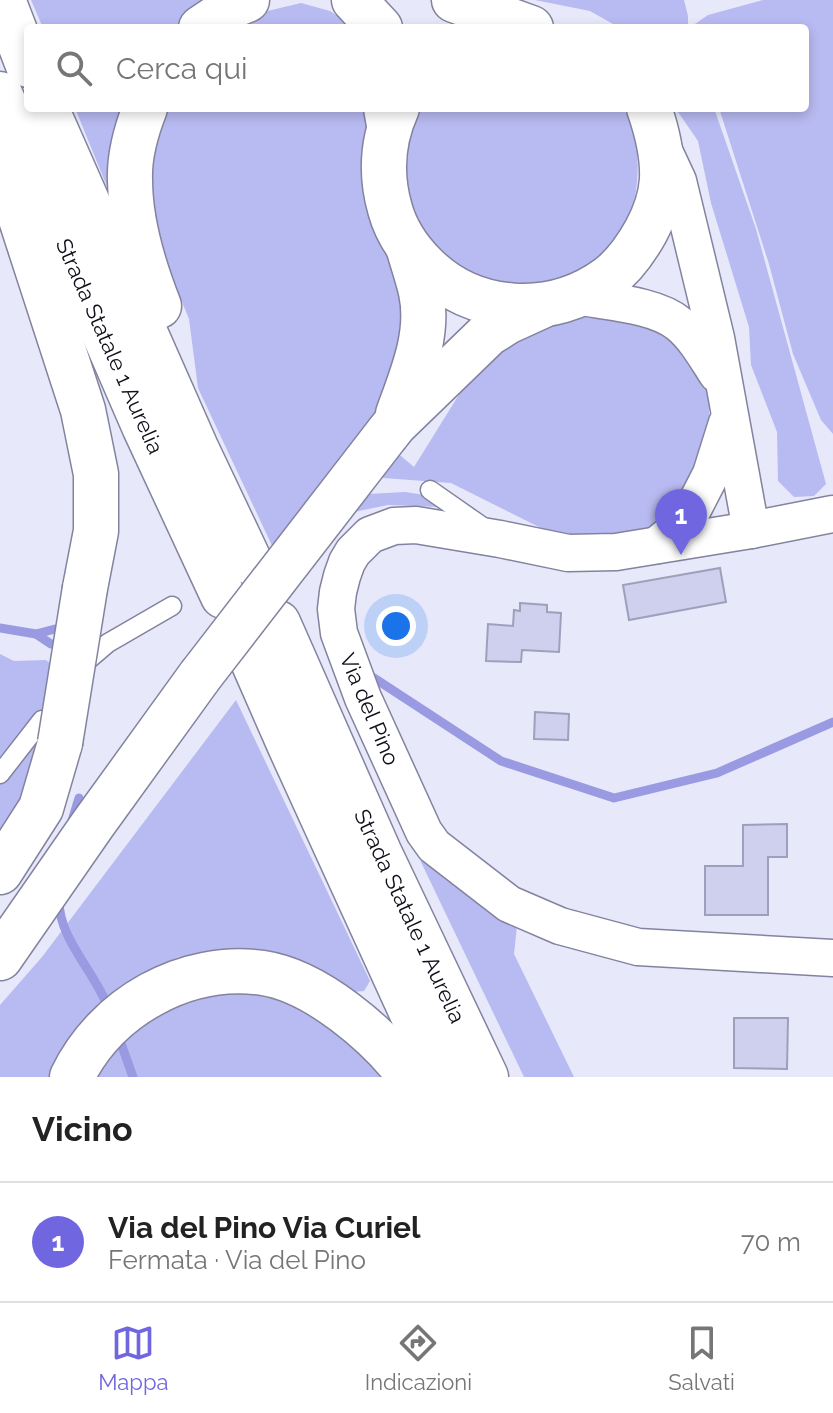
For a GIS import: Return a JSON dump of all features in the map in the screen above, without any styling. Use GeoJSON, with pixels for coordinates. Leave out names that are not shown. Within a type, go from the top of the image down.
{"type":"FeatureCollection","features":[{"type":"Feature","properties":{"kind":"main road"},"geometry":{"type":"LineString","coordinates":[[3,0],[24,55]]}},
{"type":"Feature","properties":{"kind":"main road"},"geometry":{"type":"LineString","coordinates":[[207,24],[247,0]]}},
{"type":"Feature","properties":{"kind":"main road"},"geometry":{"type":"LineString","coordinates":[[354,0],[376,24]]}},
{"type":"Feature","properties":{"kind":"main road"},"geometry":{"type":"LineString","coordinates":[[454,0],[520,24]]}},
{"type":"Feature","properties":{"kind":"main road","name":"Strada Statale 1 Aurelia"},"geometry":{"type":"LineString","coordinates":[[0,94],[144,426],[223,596]]}},
{"type":"Feature","properties":{"kind":"main road","name":"Strada Statale 1 Aurelia"},"geometry":{"type":"LineString","coordinates":[[48,112],[196,448],[250,562]]}},
{"type":"Feature","properties":{"kind":"main road"},"geometry":{"type":"LineString","coordinates":[[143,112],[136,131],[131,161],[133,210],[150,283],[183,373],[196,448]]}},
{"type":"Feature","properties":{"kind":"main road"},"geometry":{"type":"LineString","coordinates":[[391,114],[383,157],[384,190],[393,221],[409,250],[422,293],[423,329],[416,364],[391,429]]}},
{"type":"Feature","properties":{"kind":"main road"},"geometry":{"type":"LineString","coordinates":[[7,948],[200,676],[391,429],[488,334],[507,322],[609,278],[635,251],[653,218],[662,181],[654,126]]}},
{"type":"Feature","properties":{"kind":"main road"},"geometry":{"type":"LineString","coordinates":[[0,141],[17,207],[83,410],[96,474],[96,531],[51,732],[41,808],[0,872]]}},
{"type":"Feature","properties":{"kind":"main road"},"geometry":{"type":"LineString","coordinates":[[409,250],[436,277],[470,296],[506,306],[560,301]]}},
{"type":"Feature","properties":{"kind":"main road","name":"Strada Statale 1 Aurelia"},"geometry":{"type":"LineString","coordinates":[[278,623],[379,852],[486,1077]]}},
{"type":"Feature","properties":{"kind":"main road","name":"Strada Statale 1 Aurelia"},"geometry":{"type":"LineString","coordinates":[[251,657],[441,1077]]}},
{"type":"Feature","properties":{"kind":"main road"},"geometry":{"type":"LineString","coordinates":[[82,1061],[117,1018],[150,994],[198,976],[231,972],[264,973],[318,995],[342,1011],[370,1032],[410,1077]]}},
{"type":"Feature","properties":{"kind":"street"},"geometry":{"type":"LineString","coordinates":[[654,126],[678,181],[716,338],[751,530]]}},
{"type":"Feature","properties":{"kind":"street"},"geometry":{"type":"LineString","coordinates":[[560,301],[657,312],[678,323],[702,351],[726,392],[728,419],[711,474],[686,521],[657,545]]}},
{"type":"Feature","properties":{"kind":"street","name":"Via del Pino"},"geometry":{"type":"LineString","coordinates":[[833,514],[616,552],[568,553],[416,525],[394,526],[370,535],[353,552],[338,592],[336,609],[345,652],[417,820],[434,846],[509,904],[560,926],[638,947],[833,958]]}},
{"type":"Feature","properties":{"kind":"lane"},"geometry":{"type":"LineString","coordinates":[[430,490],[500,539]]}},
{"type":"Feature","properties":{"kind":"lane"},"geometry":{"type":"LineString","coordinates":[[88,660],[108,643],[172,606]]}},
{"type":"Feature","properties":{"kind":"lane"},"geometry":{"type":"LineString","coordinates":[[0,774],[51,732]]}},
{"type":"Feature","properties":{"kind":"shaded area"},"geometry":{"type":"Polygon","coordinates":[[[31,0],[220,0],[184,24],[41,24],[31,0]]]}},
{"type":"Feature","properties":{"kind":"shaded area"},"geometry":{"type":"Polygon","coordinates":[[[535,0],[684,0],[688,24],[613,24],[590,11],[535,0]]]}},
{"type":"Feature","properties":{"kind":"shaded area"},"geometry":{"type":"Polygon","coordinates":[[[763,0],[833,0],[833,434],[821,420],[793,354],[769,264],[720,112],[809,112],[809,24],[695,24],[708,15],[763,0]]]}},
{"type":"Feature","properties":{"kind":"shaded area"},"geometry":{"type":"Polygon","coordinates":[[[301,3],[330,11],[350,24],[236,24],[255,14],[301,3]]]}},
{"type":"Feature","properties":{"kind":"shaded area"},"geometry":{"type":"Polygon","coordinates":[[[77,112],[123,112],[108,189],[77,112]]]}},
{"type":"Feature","properties":{"kind":"shaded area"},"geometry":{"type":"Polygon","coordinates":[[[156,112],[367,112],[361,159],[372,221],[413,300],[413,344],[369,429],[414,467],[460,393],[498,346],[564,320],[595,316],[659,322],[700,367],[709,402],[709,439],[695,485],[668,506],[649,528],[606,538],[549,532],[451,483],[370,477],[368,494],[405,492],[425,495],[440,507],[388,505],[344,514],[275,552],[198,388],[189,319],[153,231],[143,179],[156,112]]]}},
{"type":"Feature","properties":{"kind":"shaded area"},"geometry":{"type":"Polygon","coordinates":[[[625,112],[635,139],[638,163],[635,197],[623,229],[590,265],[561,280],[544,284],[498,285],[457,265],[432,244],[417,220],[408,194],[406,152],[416,114],[625,112]]]}},
{"type":"Feature","properties":{"kind":"shaded area"},"geometry":{"type":"Polygon","coordinates":[[[678,112],[715,112],[756,229],[826,484],[814,496],[794,497],[778,481],[777,432],[751,365],[749,327],[711,203],[698,141],[678,112]]]}},
{"type":"Feature","properties":{"kind":"shaded area"},"geometry":{"type":"Polygon","coordinates":[[[0,654],[14,661],[46,660],[66,675],[30,815],[0,852],[0,654]]]}},
{"type":"Feature","properties":{"kind":"shaded area"},"geometry":{"type":"Polygon","coordinates":[[[236,700],[370,981],[364,991],[353,992],[263,953],[220,950],[178,957],[123,989],[83,1021],[56,1065],[53,1077],[0,1077],[0,1005],[42,957],[236,700]]]}},
{"type":"Feature","properties":{"kind":"shaded area"},"geometry":{"type":"Polygon","coordinates":[[[420,860],[517,926],[514,954],[574,1077],[524,1077],[420,860]]]}},
{"type":"Feature","properties":{"kind":"shaded area"},"geometry":{"type":"Polygon","coordinates":[[[221,992],[277,995],[307,1009],[390,1077],[97,1077],[146,1021],[168,1008],[221,992]]]}},
{"type":"Feature","properties":{"kind":"building"},"geometry":{"type":"Polygon","coordinates":[[[720,568],[726,602],[629,620],[623,585],[720,568]]]}},
{"type":"Feature","properties":{"kind":"building"},"geometry":{"type":"Polygon","coordinates":[[[520,603],[547,605],[547,612],[561,613],[559,652],[522,650],[521,662],[486,661],[488,624],[513,626],[514,610],[520,611],[520,603]]]}},
{"type":"Feature","properties":{"kind":"building"},"geometry":{"type":"Polygon","coordinates":[[[535,712],[569,714],[568,740],[534,739],[535,712]]]}},
{"type":"Feature","properties":{"kind":"building"},"geometry":{"type":"Polygon","coordinates":[[[787,824],[787,857],[768,857],[768,915],[705,915],[705,866],[743,866],[743,825],[787,824]]]}},
{"type":"Feature","properties":{"kind":"building"},"geometry":{"type":"Polygon","coordinates":[[[734,1018],[788,1018],[787,1069],[734,1068],[734,1018]]]}},
{"type":"Feature","properties":{"kind":"waterway"},"geometry":{"type":"LineString","coordinates":[[0,628],[36,634],[55,629]]}},
{"type":"Feature","properties":{"kind":"waterway"},"geometry":{"type":"LineString","coordinates":[[36,634],[51,644]]}},
{"type":"Feature","properties":{"kind":"waterway"},"geometry":{"type":"LineString","coordinates":[[374,678],[501,761],[614,798],[717,773],[833,722]]}},
{"type":"Feature","properties":{"kind":"waterway"},"geometry":{"type":"LineString","coordinates":[[71,824],[79,798]]}},
{"type":"Feature","properties":{"kind":"waterway"},"geometry":{"type":"LineString","coordinates":[[59,901],[65,929],[109,1010]]}},
{"type":"Feature","properties":{"kind":"waterway"},"geometry":{"type":"LineString","coordinates":[[118,1035],[133,1077]]}},
{"type":"Feature","properties":{"kind":"place","name":"Via del Pino Via Curiel"},"geometry":{"type":"Point","coordinates":[681,555]}}]}
